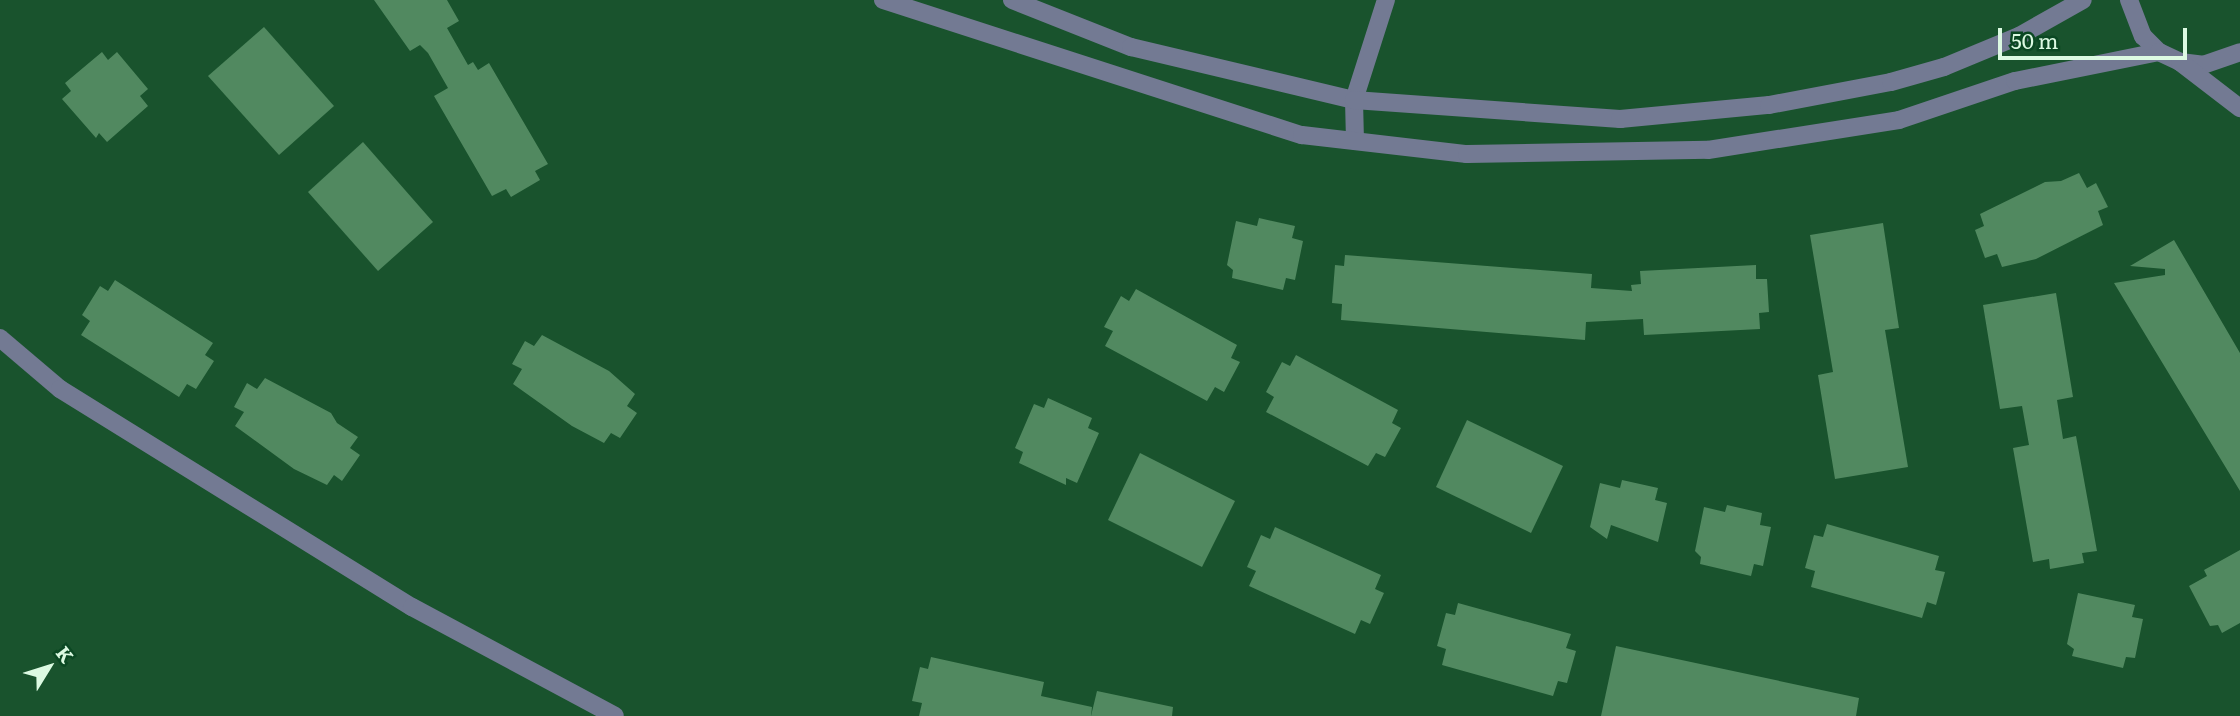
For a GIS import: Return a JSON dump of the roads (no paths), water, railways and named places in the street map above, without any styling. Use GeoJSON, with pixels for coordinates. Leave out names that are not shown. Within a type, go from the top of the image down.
{"type":"FeatureCollection","features":[{"type":"Feature","properties":{"kind":"street"},"geometry":{"type":"LineString","coordinates":[[883,0],[1302,135],[1467,154],[1708,150],[1899,120],[2015,81],[2159,52]]}},
{"type":"Feature","properties":{"kind":"street"},"geometry":{"type":"LineString","coordinates":[[1012,0],[1131,47],[1354,100],[1620,119],[1769,105],[1944,67],[2019,36],[2083,0]]}},
{"type":"Feature","properties":{"kind":"street"},"geometry":{"type":"LineString","coordinates":[[1355,141],[1354,100],[1386,0]]}},
{"type":"Feature","properties":{"kind":"street"},"geometry":{"type":"LineString","coordinates":[[2129,0],[2143,36],[2159,52],[2180,62],[2240,108]]}},
{"type":"Feature","properties":{"kind":"street"},"geometry":{"type":"LineString","coordinates":[[2180,62],[2203,65],[2240,52]]}},
{"type":"Feature","properties":{"kind":"street"},"geometry":{"type":"LineString","coordinates":[[0,338],[60,389],[354,570],[615,716]]}}]}
